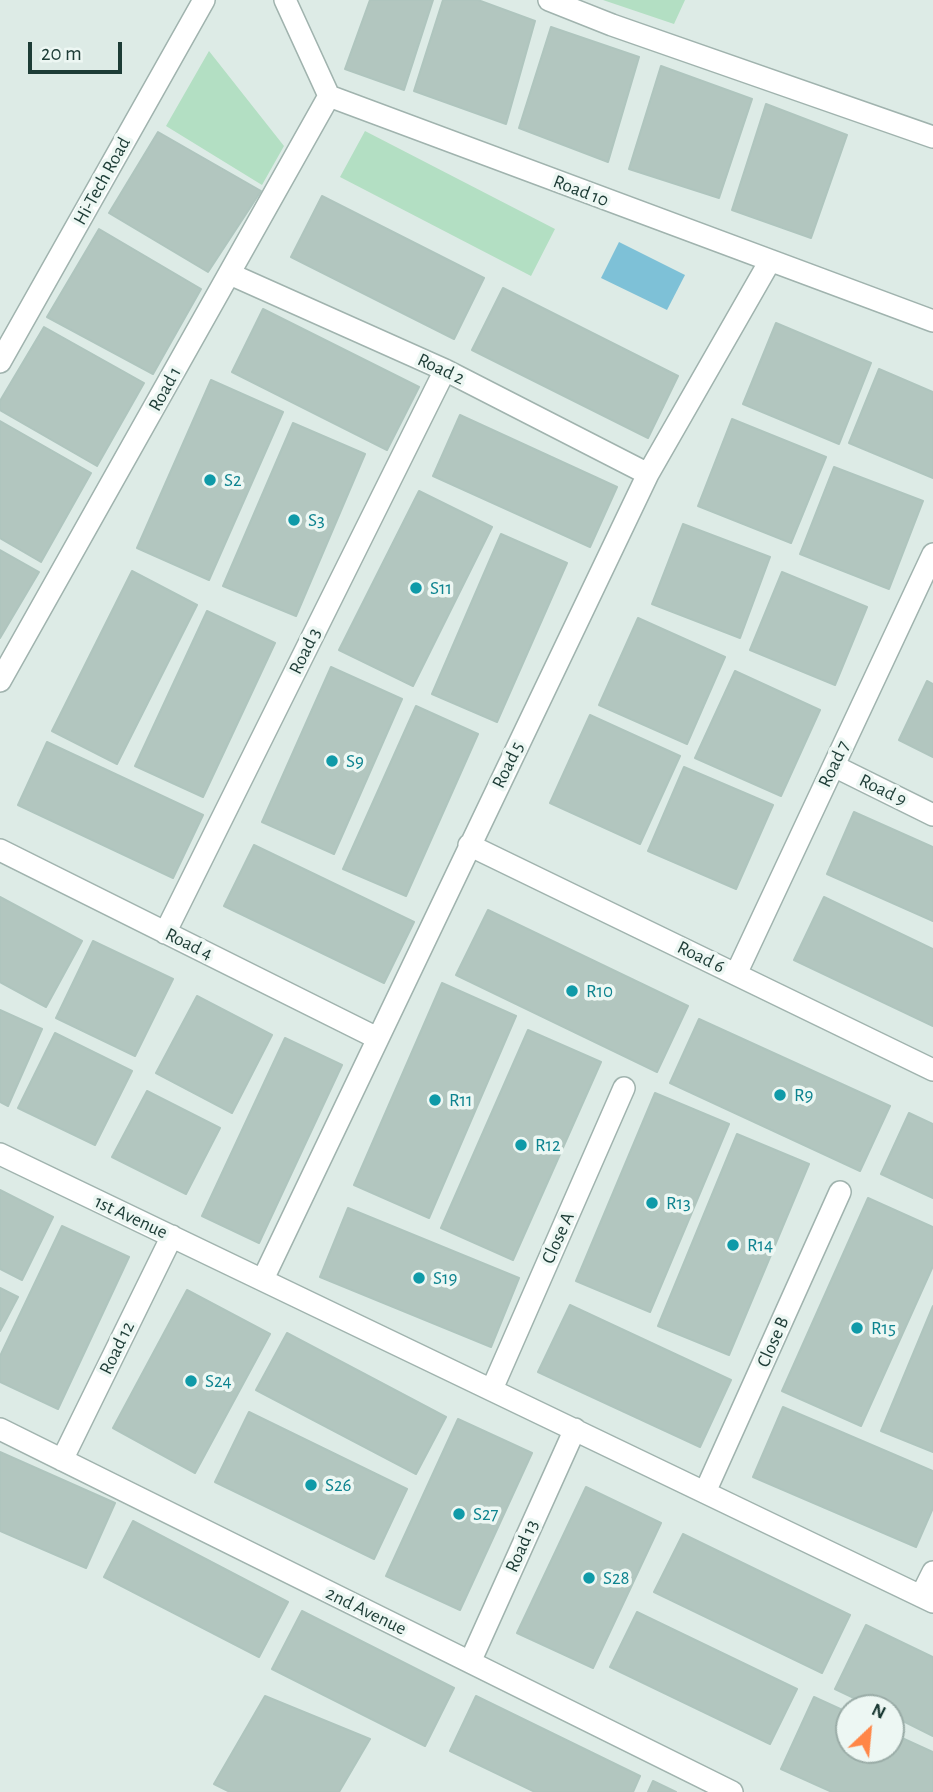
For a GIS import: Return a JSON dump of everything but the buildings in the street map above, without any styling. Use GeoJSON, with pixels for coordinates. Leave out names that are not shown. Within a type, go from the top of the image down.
{"type":"FeatureCollection","features":[{"type":"Feature","properties":{"kind":"street","name":"Hi-Tech Road"},"geometry":{"type":"LineString","coordinates":[[0,362],[204,0]]}},
{"type":"Feature","properties":{"kind":"street"},"geometry":{"type":"LineString","coordinates":[[285,0],[328,96]]}},
{"type":"Feature","properties":{"kind":"street"},"geometry":{"type":"LineString","coordinates":[[549,0],[624,29],[933,137]]}},
{"type":"Feature","properties":{"kind":"street","name":"Road 10"},"geometry":{"type":"LineString","coordinates":[[328,96],[933,321]]}},
{"type":"Feature","properties":{"kind":"street","name":"Road 1"},"geometry":{"type":"LineString","coordinates":[[0,681],[328,96]]}},
{"type":"Feature","properties":{"kind":"street","name":"Road 5"},"geometry":{"type":"LineString","coordinates":[[263,1279],[648,474],[770,261]]}},
{"type":"Feature","properties":{"kind":"street","name":"Road 2"},"geometry":{"type":"LineString","coordinates":[[230,274],[445,370],[648,474]]}},
{"type":"Feature","properties":{"kind":"street","name":"Road 3"},"geometry":{"type":"LineString","coordinates":[[165,933],[445,370]]}},
{"type":"Feature","properties":{"kind":"street","name":"Road 7"},"geometry":{"type":"LineString","coordinates":[[736,974],[933,554]]}},
{"type":"Feature","properties":{"kind":"street","name":"Road 9"},"geometry":{"type":"LineString","coordinates":[[834,766],[933,815]]}},
{"type":"Feature","properties":{"kind":"street","name":"Road 6"},"geometry":{"type":"LineString","coordinates":[[470,845],[933,1070]]}},
{"type":"Feature","properties":{"kind":"street","name":"Road 4"},"geometry":{"type":"LineString","coordinates":[[0,850],[377,1038]]}},
{"type":"Feature","properties":{"kind":"street","name":"Close A"},"geometry":{"type":"LineString","coordinates":[[492,1389],[624,1087]]}},
{"type":"Feature","properties":{"kind":"street","name":"1st Avenue"},"geometry":{"type":"LineString","coordinates":[[0,1154],[263,1279]]}},
{"type":"Feature","properties":{"kind":"street","name":"Close B"},"geometry":{"type":"LineString","coordinates":[[705,1492],[841,1192]]}},
{"type":"Feature","properties":{"kind":"street","name":"Road 12"},"geometry":{"type":"LineString","coordinates":[[61,1460],[172,1236]]}},
{"type":"Feature","properties":{"kind":"street"},"geometry":{"type":"LineString","coordinates":[[263,1279],[927,1599],[933,1572]]}},
{"type":"Feature","properties":{"kind":"street","name":"2nd Avenue"},"geometry":{"type":"LineString","coordinates":[[0,1429],[732,1792]]}},
{"type":"Feature","properties":{"kind":"street","name":"Road 13"},"geometry":{"type":"LineString","coordinates":[[470,1662],[575,1429]]}},
{"type":"Feature","properties":{"kind":"green space"},"geometry":{"type":"Polygon","coordinates":[[[603,0],[685,0],[674,24],[603,0]]]}},
{"type":"Feature","properties":{"kind":"green space"},"geometry":{"type":"Polygon","coordinates":[[[209,51],[284,146],[262,185],[166,126],[209,51]]]}},
{"type":"Feature","properties":{"kind":"green space"},"geometry":{"type":"Polygon","coordinates":[[[365,131],[555,229],[531,276],[340,177],[365,131]]]}},
{"type":"Feature","properties":{"kind":"water"},"geometry":{"type":"Polygon","coordinates":[[[619,242],[685,275],[667,310],[601,278],[619,242]]]}},
{"type":"Feature","properties":{"kind":"place","name":"S2"},"geometry":{"type":"Point","coordinates":[210,480]}},
{"type":"Feature","properties":{"kind":"place","name":"S3"},"geometry":{"type":"Point","coordinates":[294,520]}},
{"type":"Feature","properties":{"kind":"place","name":"S11"},"geometry":{"type":"Point","coordinates":[416,588]}},
{"type":"Feature","properties":{"kind":"place","name":"S9"},"geometry":{"type":"Point","coordinates":[332,761]}},
{"type":"Feature","properties":{"kind":"place","name":"R10"},"geometry":{"type":"Point","coordinates":[572,991]}},
{"type":"Feature","properties":{"kind":"place","name":"R9"},"geometry":{"type":"Point","coordinates":[780,1095]}},
{"type":"Feature","properties":{"kind":"place","name":"R11"},"geometry":{"type":"Point","coordinates":[435,1100]}},
{"type":"Feature","properties":{"kind":"place","name":"R12"},"geometry":{"type":"Point","coordinates":[521,1145]}},
{"type":"Feature","properties":{"kind":"place","name":"R13"},"geometry":{"type":"Point","coordinates":[652,1203]}},
{"type":"Feature","properties":{"kind":"place","name":"R14"},"geometry":{"type":"Point","coordinates":[733,1245]}},
{"type":"Feature","properties":{"kind":"place","name":"S19"},"geometry":{"type":"Point","coordinates":[419,1278]}},
{"type":"Feature","properties":{"kind":"place","name":"R15"},"geometry":{"type":"Point","coordinates":[857,1328]}},
{"type":"Feature","properties":{"kind":"place","name":"S24"},"geometry":{"type":"Point","coordinates":[191,1381]}},
{"type":"Feature","properties":{"kind":"place","name":"S26"},"geometry":{"type":"Point","coordinates":[311,1485]}},
{"type":"Feature","properties":{"kind":"place","name":"S27"},"geometry":{"type":"Point","coordinates":[459,1514]}},
{"type":"Feature","properties":{"kind":"place","name":"S28"},"geometry":{"type":"Point","coordinates":[589,1578]}}]}
